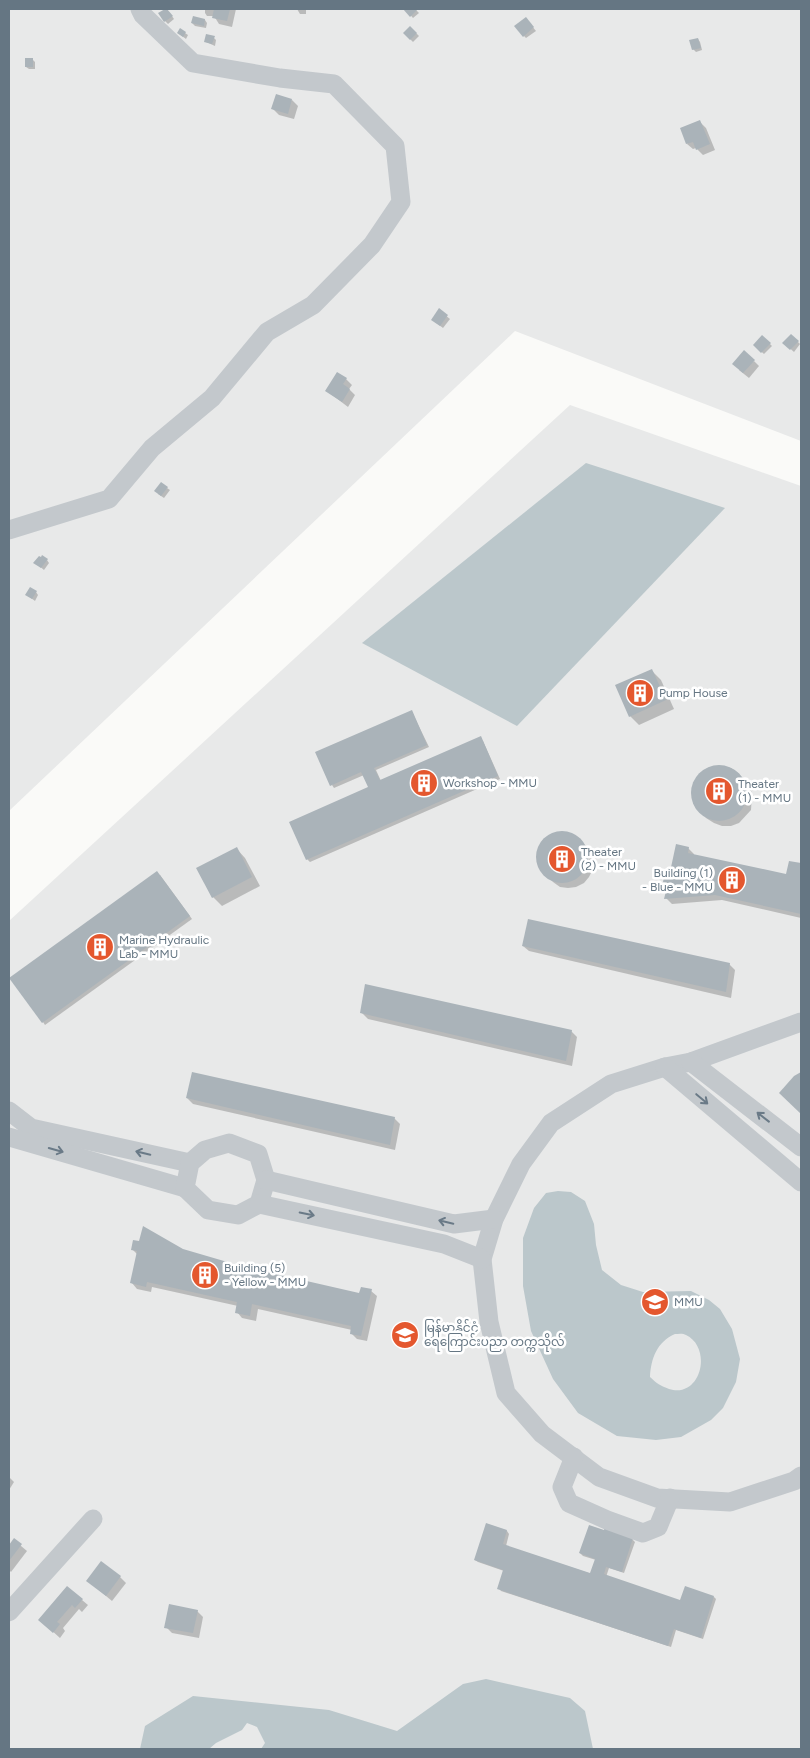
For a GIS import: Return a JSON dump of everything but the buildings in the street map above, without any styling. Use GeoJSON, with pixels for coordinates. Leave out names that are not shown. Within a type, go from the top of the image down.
{"type":"FeatureCollection","features":[{"type":"Feature","properties":{"kind":"street"},"geometry":{"type":"LineString","coordinates":[[9,530],[109,499],[152,448],[212,398],[267,332],[313,305],[372,245],[400,202],[395,146],[334,84],[280,78],[193,63],[143,15],[140,9]]}},
{"type":"Feature","properties":{"kind":"street"},"geometry":{"type":"LineString","coordinates":[[801,1022],[691,1062],[665,1067],[612,1084],[551,1123],[521,1164],[494,1219],[482,1259],[489,1322],[506,1393],[542,1434],[599,1477],[657,1498],[730,1502],[801,1476]]}},
{"type":"Feature","properties":{"kind":"street"},"geometry":{"type":"LineString","coordinates":[[691,1062],[801,1147]]}},
{"type":"Feature","properties":{"kind":"street"},"geometry":{"type":"LineString","coordinates":[[665,1067],[801,1182]]}},
{"type":"Feature","properties":{"kind":"street"},"geometry":{"type":"LineString","coordinates":[[9,1111],[31,1128],[190,1163]]}},
{"type":"Feature","properties":{"kind":"street"},"geometry":{"type":"LineString","coordinates":[[9,1137],[184,1188],[208,1210],[238,1215],[259,1204],[444,1244],[482,1259]]}},
{"type":"Feature","properties":{"kind":"street"},"geometry":{"type":"LineString","coordinates":[[184,1188],[190,1163],[205,1150],[229,1143],[258,1154],[266,1180],[259,1204]]}},
{"type":"Feature","properties":{"kind":"street"},"geometry":{"type":"LineString","coordinates":[[266,1180],[454,1224],[494,1219]]}},
{"type":"Feature","properties":{"kind":"street"},"geometry":{"type":"LineString","coordinates":[[574,1458],[562,1487],[569,1503],[607,1520],[643,1532],[658,1527],[670,1498]]}},
{"type":"Feature","properties":{"kind":"street"},"geometry":{"type":"LineString","coordinates":[[9,1612],[93,1519]]}},
{"type":"Feature","properties":{"kind":"shaded area"},"geometry":{"type":"Polygon","coordinates":[[[9,9],[801,9],[801,441],[515,331],[9,811],[9,9]]]}},
{"type":"Feature","properties":{"kind":"shaded area","name":"မြန်မာနိုင်ငံ ရေကြောင်းပညာ တက္ကသိုလ်"},"geometry":{"type":"Polygon","coordinates":[[[570,405],[801,486],[801,1749],[9,1749],[9,921],[570,405]]]}},
{"type":"Feature","properties":{"kind":"shaded area"},"geometry":{"type":"Polygon","coordinates":[[[586,463],[725,508],[517,726],[362,643],[586,463]]]}},
{"type":"Feature","properties":{"kind":"shaded area"},"geometry":{"type":"Polygon","coordinates":[[[558,1191],[571,1192],[585,1201],[594,1224],[596,1245],[602,1270],[621,1285],[643,1292],[691,1291],[709,1300],[720,1309],[732,1329],[740,1359],[736,1382],[723,1408],[711,1420],[681,1437],[656,1440],[617,1436],[578,1413],[553,1379],[531,1331],[523,1286],[523,1238],[534,1208],[546,1193],[558,1191]],[[675,1334],[664,1341],[656,1351],[650,1377],[666,1388],[680,1390],[689,1387],[696,1380],[700,1371],[701,1360],[699,1350],[694,1341],[685,1334],[675,1334]]]}},
{"type":"Feature","properties":{"kind":"shaded area"},"geometry":{"type":"Polygon","coordinates":[[[486,1679],[570,1698],[585,1711],[593,1749],[261,1749],[265,1743],[257,1727],[247,1723],[242,1730],[216,1743],[209,1749],[140,1749],[145,1726],[193,1696],[329,1710],[397,1731],[463,1684],[486,1679]]]}},
{"type":"Feature","properties":{"kind":"place","name":"Pump House"},"geometry":{"type":"Point","coordinates":[640,693]}},
{"type":"Feature","properties":{"kind":"place","name":"Workshop - MMU"},"geometry":{"type":"Point","coordinates":[424,783]}},
{"type":"Feature","properties":{"kind":"place","name":"Theater (1) - MMU"},"geometry":{"type":"Point","coordinates":[719,791]}},
{"type":"Feature","properties":{"kind":"place","name":"Theater (2) - MMU"},"geometry":{"type":"Point","coordinates":[562,859]}},
{"type":"Feature","properties":{"kind":"place","name":"Building (1) - Blue - MMU"},"geometry":{"type":"Point","coordinates":[732,880]}},
{"type":"Feature","properties":{"kind":"place","name":"Marine Hydraulic Lab - MMU"},"geometry":{"type":"Point","coordinates":[100,947]}},
{"type":"Feature","properties":{"kind":"place","name":"Building (5) - Yellow - MMU"},"geometry":{"type":"Point","coordinates":[205,1275]}},
{"type":"Feature","properties":{"kind":"place","name":"MMU"},"geometry":{"type":"Point","coordinates":[655,1302]}},
{"type":"Feature","properties":{"kind":"place","name":"မြန်မာနိုင်ငံ ရေကြောင်းပညာ တက္ကသိုလ်"},"geometry":{"type":"Point","coordinates":[405,1335]}}]}
